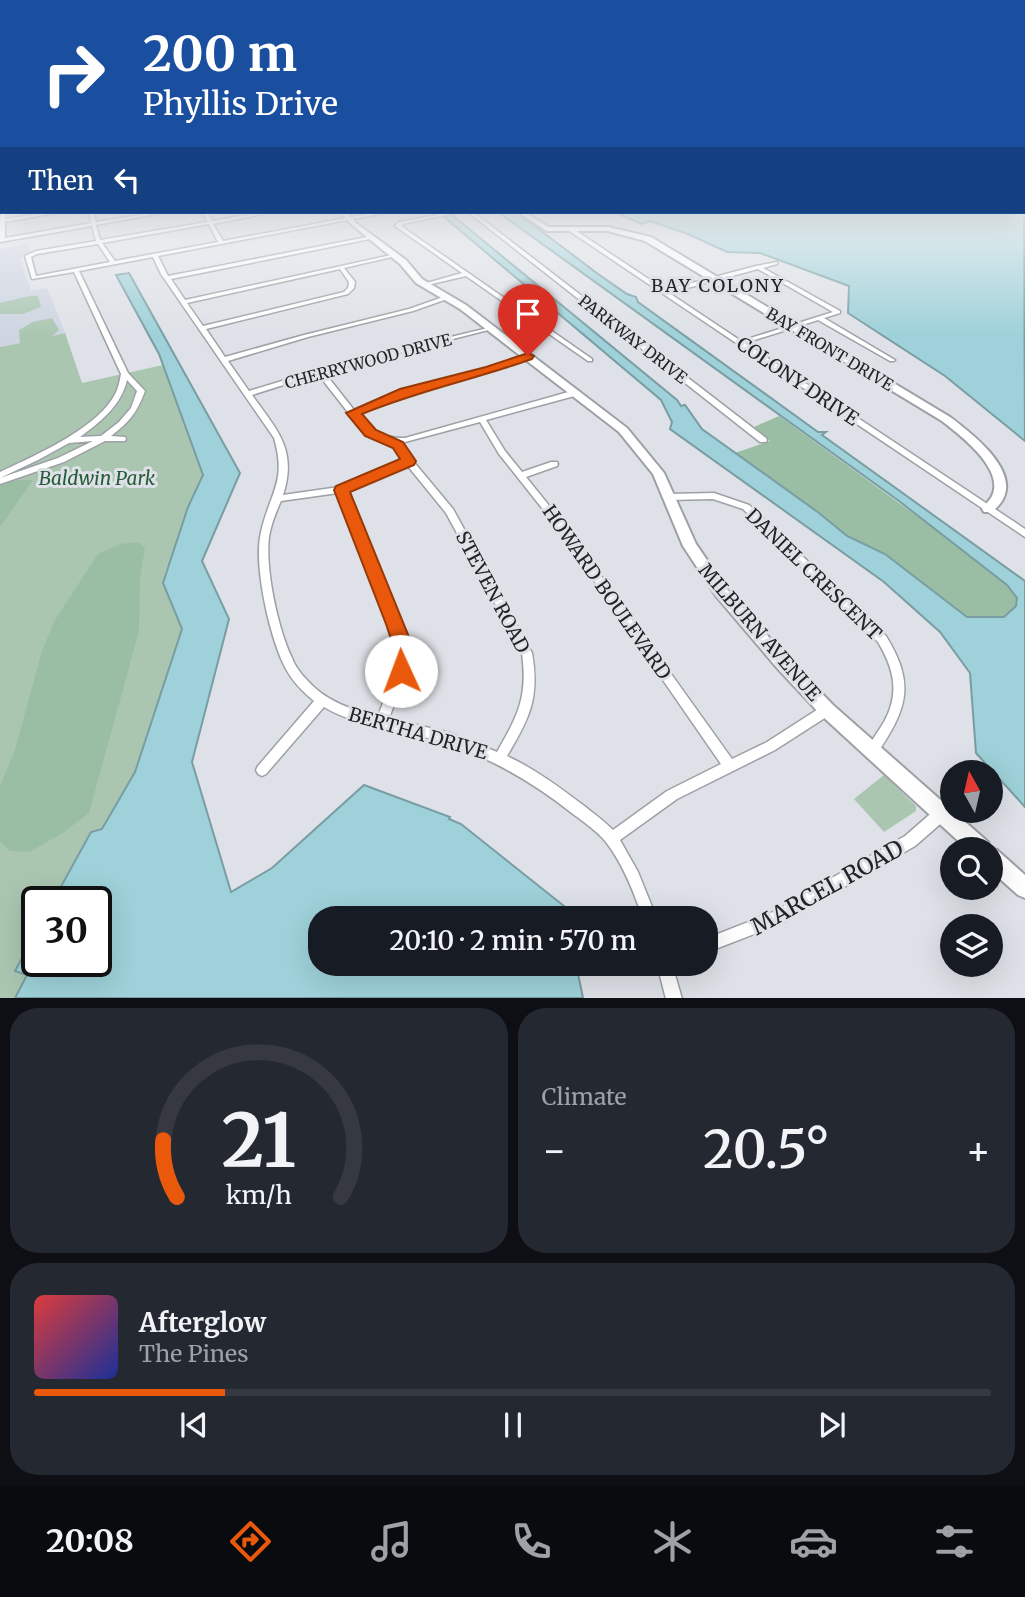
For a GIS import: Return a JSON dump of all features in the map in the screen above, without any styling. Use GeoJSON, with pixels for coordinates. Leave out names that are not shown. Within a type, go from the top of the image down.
{"type":"FeatureCollection","features":[{"type":"Feature","properties":{"kind":"main road","name":"MILBURN AVENUE"},"geometry":{"type":"LineString","coordinates":[[379,244],[425,285],[463,307],[634,441],[658,473],[690,547],[705,573],[783,664],[827,710],[940,812]]}},
{"type":"Feature","properties":{"kind":"main road","name":"MILBURN AVENUE"},"geometry":{"type":"LineString","coordinates":[[952,823],[968,837]]}},
{"type":"Feature","properties":{"kind":"main road"},"geometry":{"type":"LineString","coordinates":[[1003,869],[1025,888]]}},
{"type":"Feature","properties":{"kind":"street"},"geometry":{"type":"LineString","coordinates":[[91,244],[28,256],[34,278],[218,244]]}},
{"type":"Feature","properties":{"kind":"street"},"geometry":{"type":"LineString","coordinates":[[100,244],[113,263]]}},
{"type":"Feature","properties":{"kind":"street"},"geometry":{"type":"LineString","coordinates":[[168,278],[338,244]]}},
{"type":"Feature","properties":{"kind":"street"},"geometry":{"type":"LineString","coordinates":[[423,244],[590,360]]}},
{"type":"Feature","properties":{"kind":"street","name":"PARKWAY DRIVE"},"geometry":{"type":"LineString","coordinates":[[511,244],[763,440]]}},
{"type":"Feature","properties":{"kind":"street","name":"COLONY DRIVE"},"geometry":{"type":"LineString","coordinates":[[592,244],[1025,534]]}},
{"type":"Feature","properties":{"kind":"street","name":"BAY FRONT DRIVE"},"geometry":{"type":"LineString","coordinates":[[657,244],[946,419],[980,443],[1005,474],[1009,488],[1004,500],[988,509]]}},
{"type":"Feature","properties":{"kind":"street","name":"BERTHA DRIVE"},"geometry":{"type":"LineString","coordinates":[[155,255],[184,302],[278,438],[284,454],[286,471],[265,535],[265,573],[289,666],[321,702],[348,713],[461,742],[500,758],[556,790],[611,839],[646,906]]}},
{"type":"Feature","properties":{"kind":"street"},"geometry":{"type":"LineString","coordinates":[[184,302],[394,255]]}},
{"type":"Feature","properties":{"kind":"street"},"geometry":{"type":"LineString","coordinates":[[665,292],[775,263]]}},
{"type":"Feature","properties":{"kind":"street"},"geometry":{"type":"LineString","coordinates":[[202,328],[346,293],[352,282],[341,267]]}},
{"type":"Feature","properties":{"kind":"street"},"geometry":{"type":"LineString","coordinates":[[740,343],[838,312],[758,267]]}},
{"type":"Feature","properties":{"kind":"street"},"geometry":{"type":"LineString","coordinates":[[0,481],[67,458],[102,438],[122,422],[139,400],[141,391],[125,374],[76,270]]}},
{"type":"Feature","properties":{"kind":"street"},"geometry":{"type":"LineString","coordinates":[[425,285],[466,274]]}},
{"type":"Feature","properties":{"kind":"street"},"geometry":{"type":"LineString","coordinates":[[223,360],[306,335],[411,310],[445,298]]}},
{"type":"Feature","properties":{"kind":"street"},"geometry":{"type":"LineString","coordinates":[[819,318],[892,360]]}},
{"type":"Feature","properties":{"kind":"street","name":"CHERRYWOOD DRIVE"},"geometry":{"type":"LineString","coordinates":[[247,394],[490,328]]}},
{"type":"Feature","properties":{"kind":"street"},"geometry":{"type":"LineString","coordinates":[[353,413],[404,392],[491,369],[528,356]]}},
{"type":"Feature","properties":{"kind":"street"},"geometry":{"type":"LineString","coordinates":[[320,372],[370,433],[392,441],[405,440],[575,393]]}},
{"type":"Feature","properties":{"kind":"street"},"geometry":{"type":"LineString","coordinates":[[0,475],[67,442],[103,413],[116,399],[124,384],[125,374]]}},
{"type":"Feature","properties":{"kind":"street"},"geometry":{"type":"LineString","coordinates":[[116,399],[139,400]]}},
{"type":"Feature","properties":{"kind":"street","name":"HOWARD BOULEVARD"},"geometry":{"type":"LineString","coordinates":[[482,419],[502,452],[561,525],[729,766]]}},
{"type":"Feature","properties":{"kind":"street"},"geometry":{"type":"LineString","coordinates":[[67,442],[122,439]]}},
{"type":"Feature","properties":{"kind":"street","name":"STEVEN ROAD"},"geometry":{"type":"LineString","coordinates":[[392,441],[450,511],[527,653],[532,676],[530,698],[500,758]]}},
{"type":"Feature","properties":{"kind":"street"},"geometry":{"type":"LineString","coordinates":[[278,498],[341,490],[408,461]]}},
{"type":"Feature","properties":{"kind":"street"},"geometry":{"type":"LineString","coordinates":[[522,475],[554,464]]}},
{"type":"Feature","properties":{"kind":"street"},"geometry":{"type":"LineString","coordinates":[[341,490],[402,642],[401,671],[382,722]]}},
{"type":"Feature","properties":{"kind":"street","name":"DANIEL CRESCENT"},"geometry":{"type":"LineString","coordinates":[[669,498],[714,496],[746,507],[882,639],[898,666],[900,692],[894,718],[872,751]]}},
{"type":"Feature","properties":{"kind":"street"},"geometry":{"type":"LineString","coordinates":[[262,770],[321,702]]}},
{"type":"Feature","properties":{"kind":"street"},"geometry":{"type":"LineString","coordinates":[[611,839],[672,795],[771,746],[827,710]]}},
{"type":"Feature","properties":{"kind":"street","name":"MARCEL ROAD"},"geometry":{"type":"LineString","coordinates":[[718,941],[775,919],[910,841],[940,816]]}},
{"type":"Feature","properties":{"kind":"street"},"geometry":{"type":"LineString","coordinates":[[667,976],[674,998]]}},
{"type":"Feature","properties":{"kind":"shaded area"},"geometry":{"type":"Polygon","coordinates":[[[27,244],[32,252],[20,258],[31,291],[47,288],[65,333],[0,347],[0,249],[27,244]]]}},
{"type":"Feature","properties":{"kind":"green space"},"geometry":{"type":"Polygon","coordinates":[[[38,296],[41,307],[23,314],[0,314],[0,303],[38,296]]]}},
{"type":"Feature","properties":{"kind":"green space","name":"Baldwin Park"},"geometry":{"type":"Polygon","coordinates":[[[52,318],[59,330],[52,336],[65,333],[82,383],[163,365],[203,475],[165,573],[163,583],[182,629],[135,772],[102,829],[91,832],[61,886],[21,886],[21,959],[15,970],[21,972],[21,977],[26,977],[15,998],[0,998],[0,347],[20,343],[19,330],[33,322],[52,318]]]}},
{"type":"Feature","properties":{"kind":"green space"},"geometry":{"type":"Polygon","coordinates":[[[779,416],[975,558],[1007,585],[1017,598],[1016,606],[1004,617],[968,617],[847,536],[735,453],[770,441],[754,427],[779,416]]]}},
{"type":"Feature","properties":{"kind":"green space"},"geometry":{"type":"Polygon","coordinates":[[[33,480],[0,527],[0,485],[33,480]]]}},
{"type":"Feature","properties":{"kind":"green space"},"geometry":{"type":"Polygon","coordinates":[[[138,542],[145,548],[140,577],[139,631],[89,813],[61,834],[29,852],[10,851],[0,842],[0,786],[14,753],[42,651],[55,620],[98,554],[120,544],[138,542]]]}},
{"type":"Feature","properties":{"kind":"green space"},"geometry":{"type":"Polygon","coordinates":[[[884,775],[916,806],[916,811],[884,832],[854,799],[884,775]]]}},
{"type":"Feature","properties":{"kind":"water"},"geometry":{"type":"Polygon","coordinates":[[[476,244],[487,244],[681,406],[685,405],[702,429],[847,536],[885,554],[967,617],[1004,617],[1016,606],[1017,598],[1007,585],[899,501],[542,244],[558,244],[627,294],[636,297],[638,302],[818,432],[826,432],[822,435],[1025,581],[1025,807],[1003,783],[1003,760],[982,760],[976,753],[970,673],[940,632],[884,582],[670,429],[672,422],[661,400],[476,244]]]}},
{"type":"Feature","properties":{"kind":"water"},"geometry":{"type":"Polygon","coordinates":[[[709,244],[1024,244],[1025,441],[945,376],[848,313],[849,286],[760,253],[727,252],[709,244]]]}},
{"type":"Feature","properties":{"kind":"water"},"geometry":{"type":"Polygon","coordinates":[[[129,273],[240,473],[202,561],[229,619],[192,762],[231,892],[272,868],[364,785],[450,817],[449,819],[461,824],[564,906],[308,906],[308,976],[578,976],[583,998],[15,998],[26,977],[112,977],[112,886],[61,886],[91,832],[102,829],[135,772],[182,629],[163,583],[188,507],[203,475],[159,354],[116,275],[129,273]]]}},
{"type":"Feature","properties":{"kind":"water"},"geometry":{"type":"Polygon","coordinates":[[[21,960],[21,973],[15,971],[21,960]]]}},
{"type":"Feature","properties":{"kind":"district","name":"BAY COLONY"},"geometry":{"type":"Point","coordinates":[718,285]}},
{"type":"Feature","properties":{"kind":"route"},"geometry":{"type":"LineString","coordinates":[[401,671],[402,642],[341,490],[408,461],[398,445],[370,433],[353,413],[404,392],[491,369],[528,356]]}}]}
